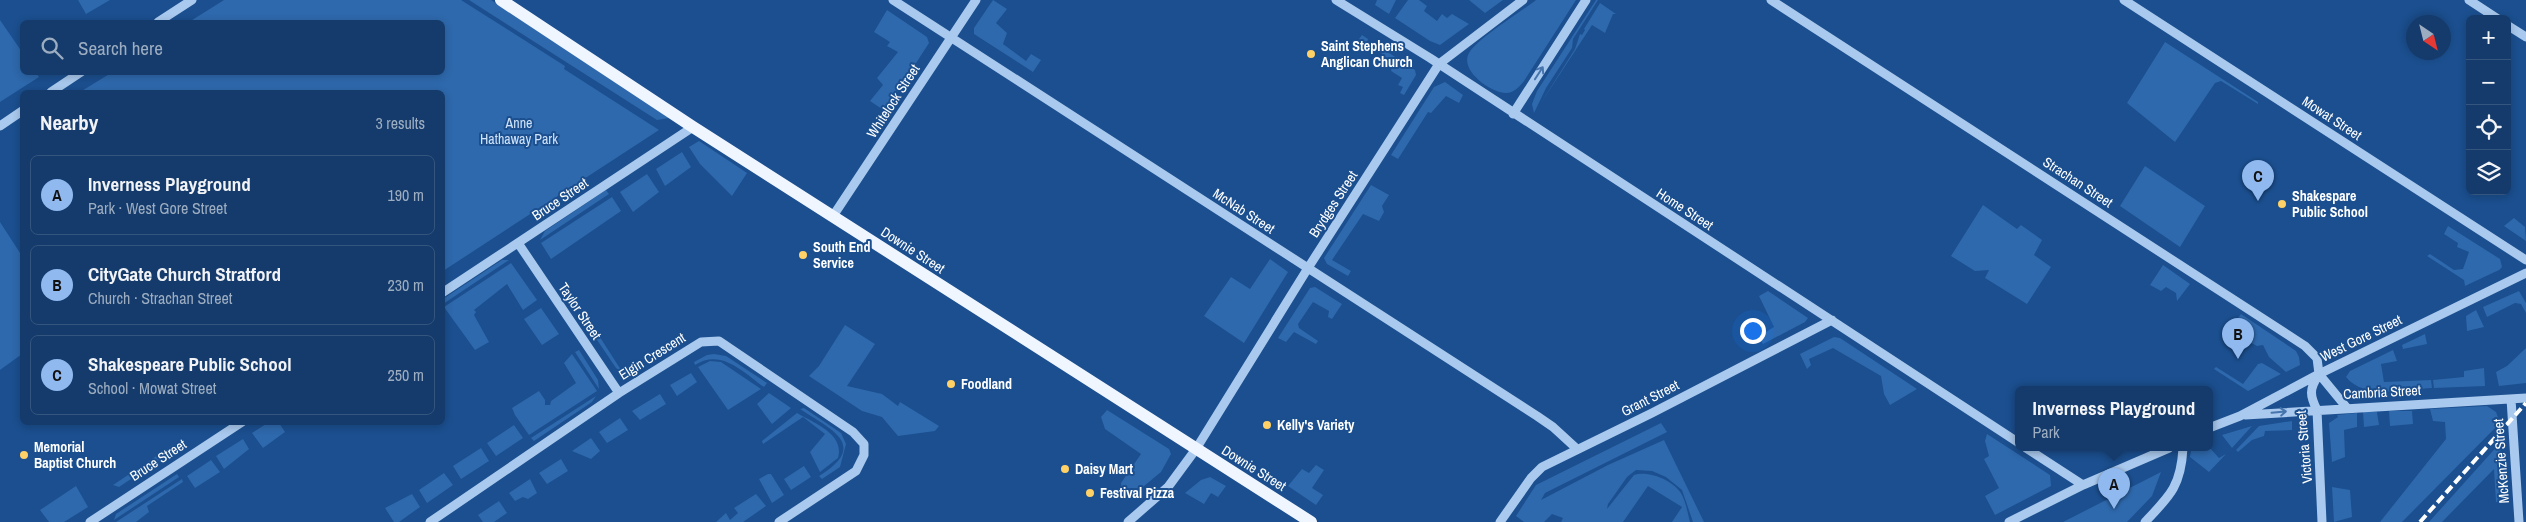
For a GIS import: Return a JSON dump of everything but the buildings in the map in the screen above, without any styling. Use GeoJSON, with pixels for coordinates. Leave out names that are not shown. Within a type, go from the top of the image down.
{"type":"FeatureCollection","features":[{"type":"Feature","properties":{"kind":"main road","name":"Downie Street"},"geometry":{"type":"LineString","coordinates":[[501,0],[693,127],[1311,522]]}},
{"type":"Feature","properties":{"kind":"street"},"geometry":{"type":"LineString","coordinates":[[161,20],[192,0]]}},
{"type":"Feature","properties":{"kind":"street","name":"McNab Street"},"geometry":{"type":"LineString","coordinates":[[893,0],[1553,427],[1577,449]]}},
{"type":"Feature","properties":{"kind":"street","name":"Whitelock Street"},"geometry":{"type":"LineString","coordinates":[[833,216],[976,0]]}},
{"type":"Feature","properties":{"kind":"street","name":"Home Street"},"geometry":{"type":"LineString","coordinates":[[1336,0],[1439,64],[2015,440]]}},
{"type":"Feature","properties":{"kind":"street","name":"Brydges Street"},"geometry":{"type":"LineString","coordinates":[[1128,522],[1168,487],[1196,449],[1308,268],[1439,64],[1523,0]]}},
{"type":"Feature","properties":{"kind":"street"},"geometry":{"type":"LineString","coordinates":[[1513,114],[1586,0]]}},
{"type":"Feature","properties":{"kind":"street","name":"Strachan Street"},"geometry":{"type":"LineString","coordinates":[[1771,0],[2306,346],[2317,358],[2319,374],[2347,408]]}},
{"type":"Feature","properties":{"kind":"street","name":"Mowat Street"},"geometry":{"type":"LineString","coordinates":[[2124,0],[2526,260]]}},
{"type":"Feature","properties":{"kind":"street"},"geometry":{"type":"LineString","coordinates":[[2469,0],[2492,15]]}},
{"type":"Feature","properties":{"kind":"street"},"geometry":{"type":"LineString","coordinates":[[2511,28],[2526,37]]}},
{"type":"Feature","properties":{"kind":"street"},"geometry":{"type":"LineString","coordinates":[[54,90],[76,75]]}},
{"type":"Feature","properties":{"kind":"street"},"geometry":{"type":"LineString","coordinates":[[0,126],[20,112]]}},
{"type":"Feature","properties":{"kind":"street","name":"Bruce Street"},"geometry":{"type":"LineString","coordinates":[[445,291],[693,127]]}},
{"type":"Feature","properties":{"kind":"street","name":"Taylor Street"},"geometry":{"type":"LineString","coordinates":[[518,243],[619,393]]}},
{"type":"Feature","properties":{"kind":"street","name":"West Gore Street"},"geometry":{"type":"LineString","coordinates":[[2213,426],[2240,416],[2319,374],[2526,273]]}},
{"type":"Feature","properties":{"kind":"street","name":"Grant Street"},"geometry":{"type":"LineString","coordinates":[[1500,522],[1531,478],[1542,467],[1652,414],[1832,320]]}},
{"type":"Feature","properties":{"kind":"street","name":"Elgin Crescent"},"geometry":{"type":"LineString","coordinates":[[430,522],[619,393],[701,342],[719,341],[853,432],[864,444],[864,455],[856,471],[779,522]]}},
{"type":"Feature","properties":{"kind":"street","name":"Victoria Street"},"geometry":{"type":"LineString","coordinates":[[2319,374],[2311,385],[2310,394],[2317,410],[2322,522]]}},
{"type":"Feature","properties":{"kind":"street","name":"Cambria Street"},"geometry":{"type":"LineString","coordinates":[[2240,416],[2526,398]]}},
{"type":"Feature","properties":{"kind":"street","name":"McKenzie Street"},"geometry":{"type":"LineString","coordinates":[[2511,399],[2519,522]]}},
{"type":"Feature","properties":{"kind":"street","name":"Bruce Street"},"geometry":{"type":"LineString","coordinates":[[90,522],[237,425]]}},
{"type":"Feature","properties":{"kind":"street"},"geometry":{"type":"LineString","coordinates":[[2030,451],[2083,486]]}},
{"type":"Feature","properties":{"kind":"street"},"geometry":{"type":"LineString","coordinates":[[2009,522],[2083,486],[2162,451]]}},
{"type":"Feature","properties":{"kind":"street"},"geometry":{"type":"LineString","coordinates":[[2145,522],[2172,493],[2179,477],[2183,451]]}},
{"type":"Feature","properties":{"kind":"green space"},"geometry":{"type":"Polygon","coordinates":[[[78,0],[110,0],[86,14],[78,0]]]}},
{"type":"Feature","properties":{"kind":"green space","name":"Anne Hathaway Park"},"geometry":{"type":"Polygon","coordinates":[[[224,0],[461,0],[565,66],[564,69],[659,130],[445,270],[445,90],[83,90],[108,75],[445,75],[445,20],[192,20],[224,0]]]}},
{"type":"Feature","properties":{"kind":"green space"},"geometry":{"type":"Polygon","coordinates":[[[469,0],[491,0],[669,118],[657,120],[469,0]]]}},
{"type":"Feature","properties":{"kind":"green space"},"geometry":{"type":"Polygon","coordinates":[[[993,0],[1007,9],[996,23],[1007,33],[1003,44],[1026,61],[1031,54],[1041,60],[1033,72],[974,34],[974,28],[993,0]]]}},
{"type":"Feature","properties":{"kind":"green space"},"geometry":{"type":"Polygon","coordinates":[[[1377,0],[1396,0],[1389,14],[1375,5],[1377,0]]]}},
{"type":"Feature","properties":{"kind":"green space"},"geometry":{"type":"Polygon","coordinates":[[[1408,0],[1419,0],[1427,6],[1424,11],[1437,21],[1442,14],[1447,18],[1452,14],[1469,24],[1440,45],[1430,41],[1395,18],[1408,0]]]}},
{"type":"Feature","properties":{"kind":"green space"},"geometry":{"type":"Polygon","coordinates":[[[1469,0],[1503,0],[1485,13],[1469,0]]]}},
{"type":"Feature","properties":{"kind":"green space"},"geometry":{"type":"Polygon","coordinates":[[[1536,0],[1576,0],[1524,81],[1514,91],[1509,93],[1492,89],[1472,73],[1467,60],[1469,53],[1481,40],[1536,0]]]}},
{"type":"Feature","properties":{"kind":"green space"},"geometry":{"type":"Polygon","coordinates":[[[1596,0],[1598,0],[1573,39],[1572,48],[1546,88],[1534,113],[1532,104],[1537,91],[1596,0]]]}},
{"type":"Feature","properties":{"kind":"green space"},"geometry":{"type":"Polygon","coordinates":[[[1600,3],[1616,14],[1613,14],[1605,33],[1592,25],[1539,106],[1575,49],[1580,34],[1582,35],[1600,3]]]}},
{"type":"Feature","properties":{"kind":"green space"},"geometry":{"type":"Polygon","coordinates":[[[887,10],[927,37],[929,43],[885,111],[870,101],[883,85],[877,78],[898,52],[887,46],[890,42],[874,32],[887,10]]]}},
{"type":"Feature","properties":{"kind":"green space"},"geometry":{"type":"Polygon","coordinates":[[[0,20],[20,49],[20,75],[38,75],[39,77],[0,102],[0,20]]]}},
{"type":"Feature","properties":{"kind":"green space"},"geometry":{"type":"Polygon","coordinates":[[[1362,35],[1368,39],[1367,42],[1374,43],[1415,70],[1416,75],[1404,95],[1400,93],[1403,87],[1398,85],[1402,78],[1391,71],[1392,67],[1382,60],[1384,55],[1359,39],[1362,35]]]}},
{"type":"Feature","properties":{"kind":"green space"},"geometry":{"type":"Polygon","coordinates":[[[2165,42],[2258,102],[2258,104],[2221,81],[2215,83],[2175,142],[2127,103],[2165,42]]]}},
{"type":"Feature","properties":{"kind":"green space"},"geometry":{"type":"Polygon","coordinates":[[[1445,82],[1463,95],[1459,103],[1446,96],[1431,113],[1428,112],[1398,159],[1391,155],[1434,87],[1445,82]]]}},
{"type":"Feature","properties":{"kind":"green space"},"geometry":{"type":"Polygon","coordinates":[[[699,141],[747,173],[732,196],[700,164],[689,147],[699,141]]]}},
{"type":"Feature","properties":{"kind":"green space"},"geometry":{"type":"Polygon","coordinates":[[[682,152],[691,167],[665,186],[656,169],[682,152]]]}},
{"type":"Feature","properties":{"kind":"green space"},"geometry":{"type":"Polygon","coordinates":[[[2145,166],[2205,206],[2180,247],[2120,206],[2145,166]]]}},
{"type":"Feature","properties":{"kind":"green space"},"geometry":{"type":"Polygon","coordinates":[[[647,174],[659,192],[633,212],[620,192],[647,174]]]}},
{"type":"Feature","properties":{"kind":"green space"},"geometry":{"type":"Polygon","coordinates":[[[1371,185],[1389,195],[1382,206],[1384,212],[1379,221],[1363,214],[1332,260],[1351,271],[1348,276],[1327,264],[1324,258],[1371,185]]]}},
{"type":"Feature","properties":{"kind":"green space"},"geometry":{"type":"Polygon","coordinates":[[[606,190],[609,194],[540,240],[545,231],[606,190]]]}},
{"type":"Feature","properties":{"kind":"green space"},"geometry":{"type":"Polygon","coordinates":[[[612,197],[621,211],[551,259],[541,243],[612,197]]]}},
{"type":"Feature","properties":{"kind":"green space"},"geometry":{"type":"Polygon","coordinates":[[[1983,205],[2017,229],[2021,225],[2042,240],[2034,255],[2051,267],[2027,304],[1985,278],[1989,270],[1975,271],[1951,256],[1983,205]]]}},
{"type":"Feature","properties":{"kind":"green space"},"geometry":{"type":"Polygon","coordinates":[[[2514,218],[2525,227],[2526,241],[2504,226],[2514,218]]]}},
{"type":"Feature","properties":{"kind":"green space"},"geometry":{"type":"Polygon","coordinates":[[[0,222],[20,253],[20,355],[0,370],[0,222]]]}},
{"type":"Feature","properties":{"kind":"green space"},"geometry":{"type":"Polygon","coordinates":[[[2448,226],[2500,259],[2502,267],[2465,286],[2464,280],[2427,256],[2430,254],[2454,270],[2463,269],[2469,252],[2457,247],[2458,243],[2444,234],[2448,226]]]}},
{"type":"Feature","properties":{"kind":"green space"},"geometry":{"type":"Polygon","coordinates":[[[1270,259],[1288,272],[1244,343],[1204,316],[1231,277],[1250,289],[1270,259]]]}},
{"type":"Feature","properties":{"kind":"green space"},"geometry":{"type":"Polygon","coordinates":[[[502,260],[509,260],[445,303],[445,298],[502,260]]]}},
{"type":"Feature","properties":{"kind":"green space"},"geometry":{"type":"Polygon","coordinates":[[[511,263],[537,300],[523,310],[507,284],[474,310],[476,312],[474,315],[489,342],[475,350],[445,306],[511,263]]]}},
{"type":"Feature","properties":{"kind":"green space"},"geometry":{"type":"Polygon","coordinates":[[[2163,265],[2190,284],[2177,301],[2176,293],[2166,287],[2161,291],[2150,285],[2163,265]]]}},
{"type":"Feature","properties":{"kind":"green space"},"geometry":{"type":"Polygon","coordinates":[[[1315,287],[1342,304],[1332,319],[1328,317],[1329,311],[1313,302],[1298,324],[1299,328],[1318,341],[1316,344],[1294,332],[1286,342],[1278,338],[1310,288],[1315,287]]]}},
{"type":"Feature","properties":{"kind":"green space"},"geometry":{"type":"Polygon","coordinates":[[[1768,291],[1808,318],[1805,322],[1763,344],[1758,337],[1774,327],[1759,296],[1768,291]]]}},
{"type":"Feature","properties":{"kind":"green space"},"geometry":{"type":"Polygon","coordinates":[[[2519,291],[2526,303],[2526,313],[2521,304],[2515,303],[2487,317],[2483,307],[2519,291]]]}},
{"type":"Feature","properties":{"kind":"green space"},"geometry":{"type":"Polygon","coordinates":[[[541,308],[559,334],[542,345],[524,319],[541,308]]]}},
{"type":"Feature","properties":{"kind":"green space"},"geometry":{"type":"Polygon","coordinates":[[[2476,310],[2484,327],[2467,331],[2466,316],[2476,310]]]}},
{"type":"Feature","properties":{"kind":"green space"},"geometry":{"type":"Polygon","coordinates":[[[2241,314],[2296,351],[2300,365],[2286,372],[2269,357],[2263,345],[2257,346],[2232,332],[2235,329],[2232,327],[2241,314]]]}},
{"type":"Feature","properties":{"kind":"green space"},"geometry":{"type":"Polygon","coordinates":[[[845,325],[875,344],[847,386],[882,394],[898,406],[900,402],[939,426],[935,431],[898,436],[882,417],[862,411],[809,376],[819,366],[845,325]]]}},
{"type":"Feature","properties":{"kind":"green space"},"geometry":{"type":"Polygon","coordinates":[[[594,328],[623,373],[616,368],[591,331],[594,328]]]}},
{"type":"Feature","properties":{"kind":"green space"},"geometry":{"type":"Polygon","coordinates":[[[2425,334],[2427,344],[2403,349],[2402,345],[2425,334]]]}},
{"type":"Feature","properties":{"kind":"green space"},"geometry":{"type":"Polygon","coordinates":[[[1834,337],[1840,338],[1917,389],[1890,405],[1884,394],[1881,376],[1833,348],[1809,359],[1811,365],[1807,369],[1800,354],[1834,337]]]}},
{"type":"Feature","properties":{"kind":"green space"},"geometry":{"type":"Polygon","coordinates":[[[2526,348],[2526,383],[2499,386],[2496,372],[2507,366],[2526,348]]]}},
{"type":"Feature","properties":{"kind":"green space"},"geometry":{"type":"Polygon","coordinates":[[[579,350],[598,380],[599,389],[575,352],[579,350]]]}},
{"type":"Feature","properties":{"kind":"green space"},"geometry":{"type":"Polygon","coordinates":[[[2393,350],[2397,361],[2381,364],[2384,382],[2431,380],[2432,388],[2386,392],[2374,391],[2363,389],[2346,377],[2350,371],[2393,350]]]}},
{"type":"Feature","properties":{"kind":"green space"},"geometry":{"type":"Polygon","coordinates":[[[572,354],[597,391],[529,435],[512,408],[539,391],[545,400],[545,405],[550,405],[551,401],[576,383],[564,363],[572,354]]]}},
{"type":"Feature","properties":{"kind":"green space"},"geometry":{"type":"Polygon","coordinates":[[[707,355],[726,356],[767,383],[764,387],[740,369],[723,361],[705,360],[695,365],[694,362],[707,355]]]}},
{"type":"Feature","properties":{"kind":"green space"},"geometry":{"type":"Polygon","coordinates":[[[710,361],[721,362],[761,389],[728,410],[698,367],[710,361]]]}},
{"type":"Feature","properties":{"kind":"green space"},"geometry":{"type":"Polygon","coordinates":[[[2262,363],[2281,374],[2248,391],[2214,369],[2216,367],[2243,384],[2258,364],[2262,363]]]}},
{"type":"Feature","properties":{"kind":"green space"},"geometry":{"type":"Polygon","coordinates":[[[2484,368],[2485,386],[2434,388],[2433,380],[2464,377],[2464,371],[2484,368]]]}},
{"type":"Feature","properties":{"kind":"green space"},"geometry":{"type":"Polygon","coordinates":[[[691,373],[697,382],[677,396],[670,385],[691,373]]]}},
{"type":"Feature","properties":{"kind":"green space"},"geometry":{"type":"Polygon","coordinates":[[[769,393],[791,408],[772,424],[757,404],[769,393]]]}},
{"type":"Feature","properties":{"kind":"green space"},"geometry":{"type":"Polygon","coordinates":[[[660,394],[666,404],[640,420],[632,411],[660,394]]]}},
{"type":"Feature","properties":{"kind":"green space"},"geometry":{"type":"Polygon","coordinates":[[[596,396],[592,402],[534,441],[531,438],[596,396]]]}},
{"type":"Feature","properties":{"kind":"green space"},"geometry":{"type":"Polygon","coordinates":[[[2487,406],[2496,412],[2500,423],[2402,522],[2380,522],[2446,439],[2445,422],[2433,421],[2430,409],[2487,406]]]}},
{"type":"Feature","properties":{"kind":"green space"},"geometry":{"type":"Polygon","coordinates":[[[804,408],[841,433],[846,444],[840,467],[822,479],[819,476],[834,465],[842,455],[843,447],[840,439],[833,431],[800,409],[804,408]]]}},
{"type":"Feature","properties":{"kind":"green space"},"geometry":{"type":"Polygon","coordinates":[[[1107,410],[1169,449],[1171,454],[1161,472],[1127,500],[1122,492],[1121,483],[1141,454],[1105,429],[1101,417],[1107,410]]]}},
{"type":"Feature","properties":{"kind":"green space"},"geometry":{"type":"Polygon","coordinates":[[[2389,411],[2412,411],[2413,424],[2390,426],[2389,411]]]}},
{"type":"Feature","properties":{"kind":"green space"},"geometry":{"type":"Polygon","coordinates":[[[2363,412],[2377,412],[2379,425],[2364,427],[2363,412]]]}},
{"type":"Feature","properties":{"kind":"green space"},"geometry":{"type":"Polygon","coordinates":[[[797,413],[826,430],[837,442],[838,458],[820,472],[810,452],[825,434],[803,417],[763,444],[762,441],[797,413]]]}},
{"type":"Feature","properties":{"kind":"green space"},"geometry":{"type":"Polygon","coordinates":[[[2357,413],[2357,427],[2344,430],[2345,457],[2332,462],[2329,423],[2338,417],[2337,415],[2357,413]]]}},
{"type":"Feature","properties":{"kind":"green space"},"geometry":{"type":"Polygon","coordinates":[[[620,418],[628,430],[607,443],[599,432],[620,418]]]}},
{"type":"Feature","properties":{"kind":"green space"},"geometry":{"type":"Polygon","coordinates":[[[2292,421],[2292,430],[2265,431],[2264,436],[2252,440],[2238,452],[2236,450],[2259,426],[2292,421]]]}},
{"type":"Feature","properties":{"kind":"green space"},"geometry":{"type":"Polygon","coordinates":[[[1661,423],[1667,432],[1545,493],[1541,500],[1608,465],[1664,440],[1704,522],[1693,522],[1682,490],[1666,477],[1652,471],[1636,470],[1627,477],[1608,504],[1607,509],[1634,475],[1654,475],[1668,481],[1679,490],[1685,501],[1690,522],[1672,522],[1682,507],[1648,486],[1623,522],[1561,522],[1563,518],[1552,514],[1544,522],[1524,522],[1516,516],[1536,485],[1661,423]]]}},
{"type":"Feature","properties":{"kind":"green space"},"geometry":{"type":"Polygon","coordinates":[[[264,425],[280,425],[285,432],[263,448],[252,433],[264,425]]]}},
{"type":"Feature","properties":{"kind":"green space"},"geometry":{"type":"Polygon","coordinates":[[[514,425],[523,438],[496,456],[487,443],[514,425]]]}},
{"type":"Feature","properties":{"kind":"green space"},"geometry":{"type":"Polygon","coordinates":[[[2252,426],[2232,448],[2222,435],[2252,426]]]}},
{"type":"Feature","properties":{"kind":"green space"},"geometry":{"type":"Polygon","coordinates":[[[1987,434],[2050,475],[2051,486],[1995,515],[1985,496],[1999,488],[1984,459],[1989,456],[1985,441],[1987,434]]]}},
{"type":"Feature","properties":{"kind":"green space"},"geometry":{"type":"Polygon","coordinates":[[[591,438],[600,451],[591,459],[572,451],[591,438]]]}},
{"type":"Feature","properties":{"kind":"green space"},"geometry":{"type":"Polygon","coordinates":[[[243,439],[249,449],[224,469],[216,456],[243,439]]]}},
{"type":"Feature","properties":{"kind":"green space"},"geometry":{"type":"Polygon","coordinates":[[[2500,443],[2503,502],[2496,502],[2494,469],[2442,522],[2429,522],[2500,443]]]}},
{"type":"Feature","properties":{"kind":"green space"},"geometry":{"type":"Polygon","coordinates":[[[173,445],[176,449],[119,487],[113,485],[173,445]]]}},
{"type":"Feature","properties":{"kind":"green space"},"geometry":{"type":"Polygon","coordinates":[[[481,448],[489,461],[461,479],[453,466],[481,448]]]}},
{"type":"Feature","properties":{"kind":"green space"},"geometry":{"type":"Polygon","coordinates":[[[2191,451],[2213,451],[2219,458],[2226,454],[2209,472],[2190,457],[2191,451]]]}},
{"type":"Feature","properties":{"kind":"green space"},"geometry":{"type":"Polygon","coordinates":[[[561,459],[568,471],[547,484],[539,473],[561,459]]]}},
{"type":"Feature","properties":{"kind":"green space"},"geometry":{"type":"Polygon","coordinates":[[[211,460],[220,472],[195,488],[187,476],[211,460]]]}},
{"type":"Feature","properties":{"kind":"green space"},"geometry":{"type":"Polygon","coordinates":[[[1316,465],[1324,470],[1312,488],[1323,495],[1316,505],[1288,486],[1302,469],[1309,473],[1316,465]]]}},
{"type":"Feature","properties":{"kind":"green space"},"geometry":{"type":"Polygon","coordinates":[[[804,466],[811,477],[791,490],[784,479],[804,466]]]}},
{"type":"Feature","properties":{"kind":"green space"},"geometry":{"type":"Polygon","coordinates":[[[2161,472],[2152,496],[2127,522],[2063,522],[2161,472]]]}},
{"type":"Feature","properties":{"kind":"green space"},"geometry":{"type":"Polygon","coordinates":[[[444,473],[453,485],[427,503],[419,490],[444,473]]]}},
{"type":"Feature","properties":{"kind":"green space"},"geometry":{"type":"Polygon","coordinates":[[[177,474],[179,477],[114,520],[116,514],[177,474]]]}},
{"type":"Feature","properties":{"kind":"green space"},"geometry":{"type":"Polygon","coordinates":[[[771,474],[784,495],[772,503],[759,479],[771,474]]]}},
{"type":"Feature","properties":{"kind":"green space"},"geometry":{"type":"Polygon","coordinates":[[[1210,477],[1226,486],[1218,497],[1211,493],[1204,504],[1185,493],[1201,480],[1210,477]]]}},
{"type":"Feature","properties":{"kind":"green space"},"geometry":{"type":"Polygon","coordinates":[[[182,479],[183,482],[147,506],[149,512],[136,522],[116,522],[182,479]]]}},
{"type":"Feature","properties":{"kind":"green space"},"geometry":{"type":"Polygon","coordinates":[[[530,479],[537,493],[528,499],[523,497],[515,501],[509,493],[530,479]]]}},
{"type":"Feature","properties":{"kind":"green space"},"geometry":{"type":"Polygon","coordinates":[[[76,486],[88,507],[64,522],[49,522],[40,510],[76,486]]]}},
{"type":"Feature","properties":{"kind":"green space"},"geometry":{"type":"Polygon","coordinates":[[[2332,487],[2350,490],[2352,517],[2334,522],[2332,487]]]}},
{"type":"Feature","properties":{"kind":"green space"},"geometry":{"type":"Polygon","coordinates":[[[412,494],[420,507],[399,522],[394,522],[385,508],[412,494]]]}},
{"type":"Feature","properties":{"kind":"green space"},"geometry":{"type":"Polygon","coordinates":[[[756,494],[766,506],[743,522],[716,522],[726,513],[730,520],[738,513],[734,508],[756,494]]]}},
{"type":"Feature","properties":{"kind":"green space"},"geometry":{"type":"Polygon","coordinates":[[[499,501],[507,513],[494,522],[483,522],[478,515],[499,501]]]}},
{"type":"Feature","properties":{"kind":"railway"},"geometry":{"type":"LineString","coordinates":[[2420,522],[2526,403]]}},
{"type":"Feature","properties":{"kind":"place","name":"Saint Stephens Anglican Church"},"geometry":{"type":"Point","coordinates":[1311,54]}},
{"type":"Feature","properties":{"kind":"place","name":"Shakespeare Public School"},"geometry":{"type":"Point","coordinates":[2258,201]}},
{"type":"Feature","properties":{"kind":"place","name":"Shakespare Public School"},"geometry":{"type":"Point","coordinates":[2282,204]}},
{"type":"Feature","properties":{"kind":"place","name":"South End Service"},"geometry":{"type":"Point","coordinates":[803,255]}},
{"type":"Feature","properties":{"kind":"place","name":"CityGate Church Stratford"},"geometry":{"type":"Point","coordinates":[2238,359]}},
{"type":"Feature","properties":{"kind":"place","name":"Foodland"},"geometry":{"type":"Point","coordinates":[951,384]}},
{"type":"Feature","properties":{"kind":"place","name":"Kelly's Variety"},"geometry":{"type":"Point","coordinates":[1267,425]}},
{"type":"Feature","properties":{"kind":"place","name":"Memorial Baptist Church"},"geometry":{"type":"Point","coordinates":[24,455]}},
{"type":"Feature","properties":{"kind":"place","name":"Daisy Mart"},"geometry":{"type":"Point","coordinates":[1065,469]}},
{"type":"Feature","properties":{"kind":"place","name":"Festival Pizza"},"geometry":{"type":"Point","coordinates":[1090,493]}},
{"type":"Feature","properties":{"kind":"place","name":"Inverness Playground"},"geometry":{"type":"Point","coordinates":[2114,509]}}]}
